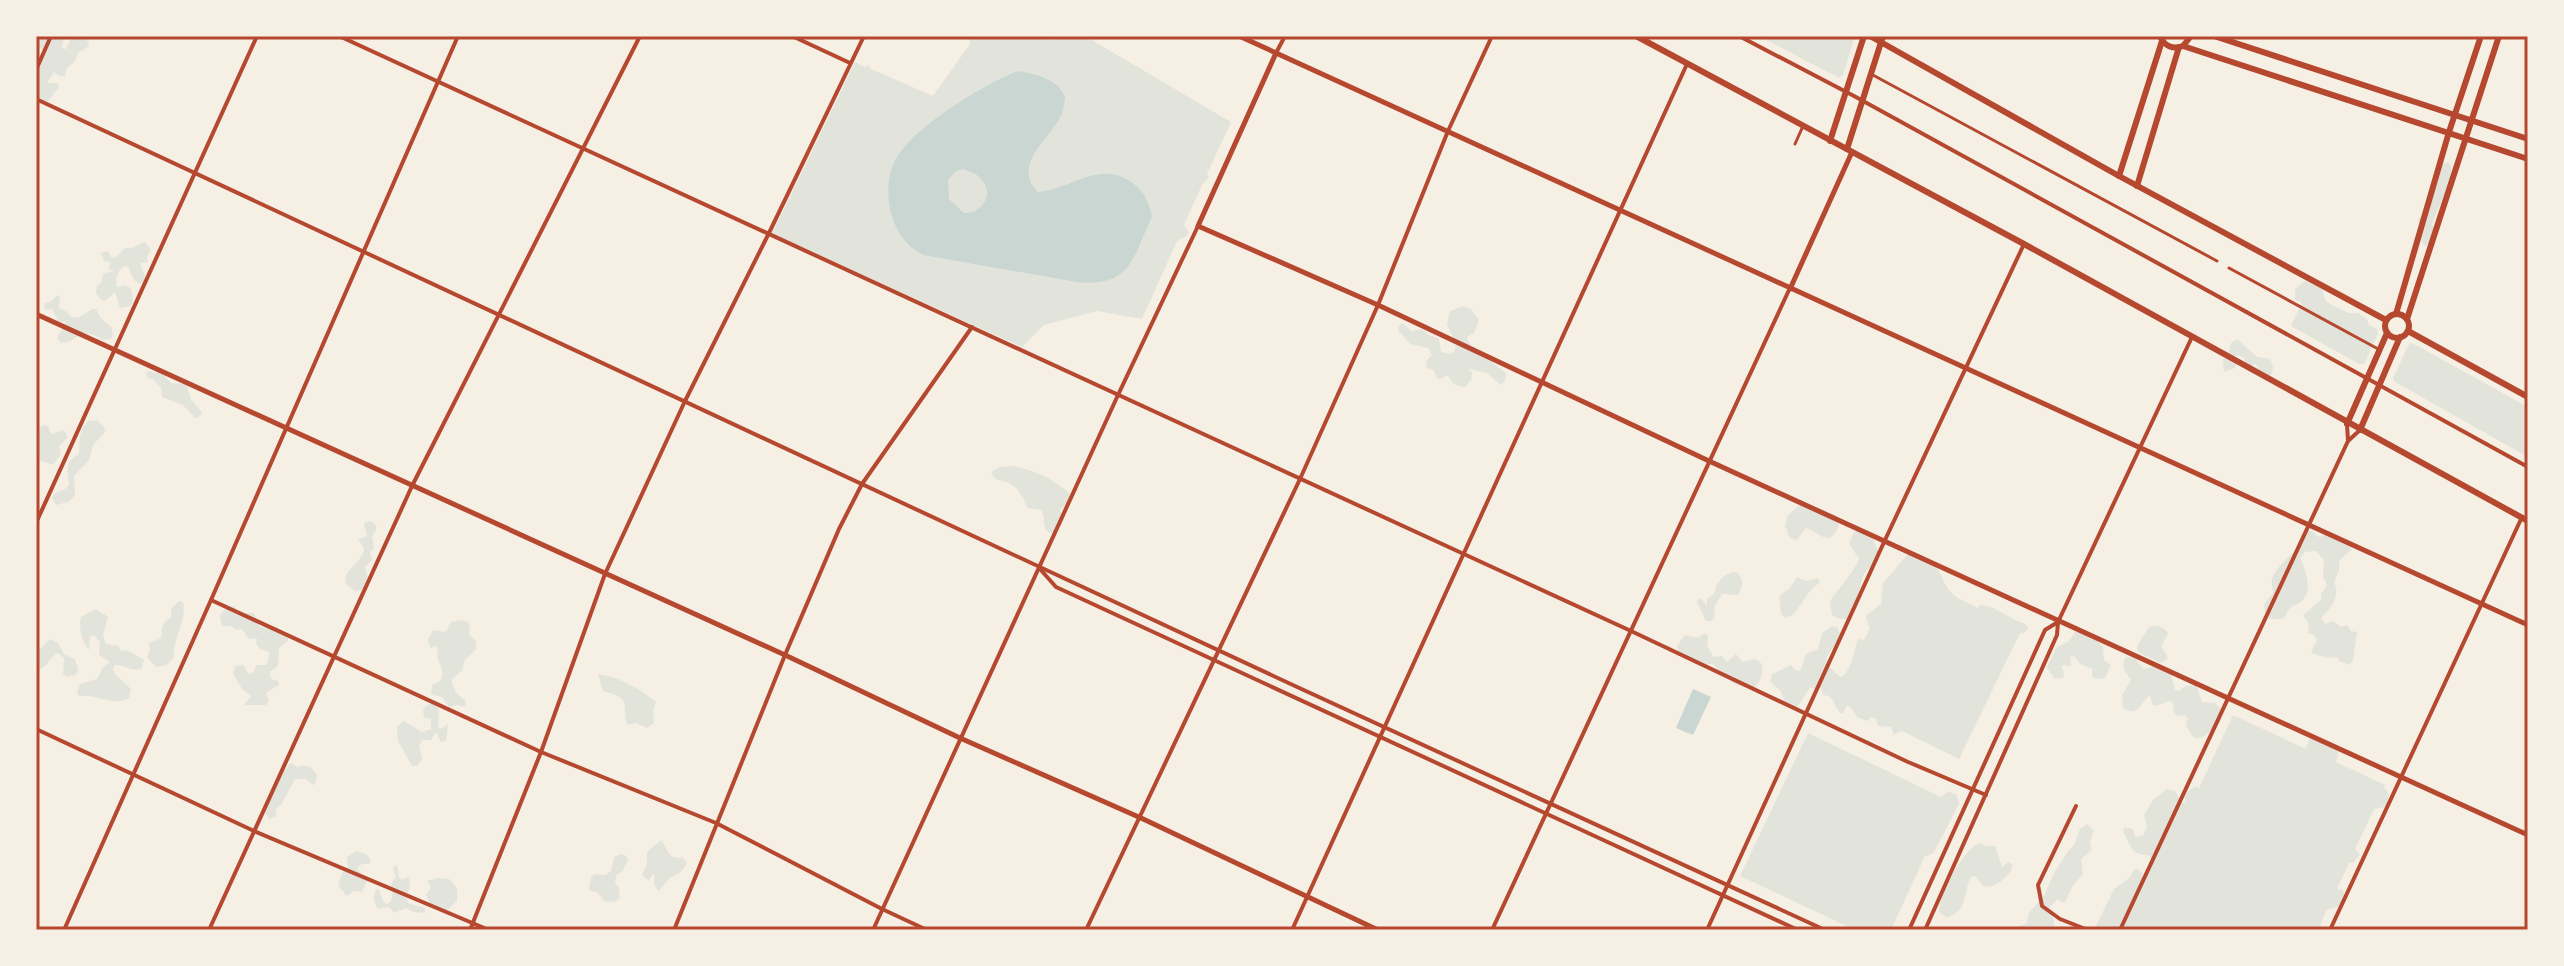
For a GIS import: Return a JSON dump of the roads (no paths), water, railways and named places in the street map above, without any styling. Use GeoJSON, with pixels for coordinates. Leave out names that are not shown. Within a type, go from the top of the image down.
{"type":"FeatureCollection","features":[{"type":"Feature","properties":{"kind":"main road"},"geometry":{"type":"LineString","coordinates":[[1636,36],[2024,244],[2525,519]]}},
{"type":"Feature","properties":{"kind":"main road"},"geometry":{"type":"LineString","coordinates":[[1830,141],[1867,36],[1882,39],[2119,176],[2386,320]]}},
{"type":"Feature","properties":{"kind":"main road"},"geometry":{"type":"LineString","coordinates":[[2137,186],[2181,47],[2191,36]]}},
{"type":"Feature","properties":{"kind":"main road"},"geometry":{"type":"LineString","coordinates":[[2214,36],[2528,139]]}},
{"type":"Feature","properties":{"kind":"main road"},"geometry":{"type":"LineString","coordinates":[[2386,320],[2396,314],[2449,132],[2481,36]]}},
{"type":"Feature","properties":{"kind":"main road"},"geometry":{"type":"LineString","coordinates":[[2408,331],[2407,319],[2499,36]]}},
{"type":"Feature","properties":{"kind":"main road"},"geometry":{"type":"LineString","coordinates":[[2119,176],[2160,37],[2170,47],[2181,47],[2528,159]]}},
{"type":"Feature","properties":{"kind":"main road"},"geometry":{"type":"LineString","coordinates":[[1849,150],[1882,39]]}},
{"type":"Feature","properties":{"kind":"main road"},"geometry":{"type":"LineString","coordinates":[[2396,314],[2407,319]]}},
{"type":"Feature","properties":{"kind":"main road"},"geometry":{"type":"LineString","coordinates":[[2386,320],[2387,333],[2400,337]]}},
{"type":"Feature","properties":{"kind":"main road"},"geometry":{"type":"LineString","coordinates":[[2360,430],[2400,337],[2408,331]]}},
{"type":"Feature","properties":{"kind":"main road"},"geometry":{"type":"LineString","coordinates":[[2408,331],[2528,397]]}},
{"type":"Feature","properties":{"kind":"main road"},"geometry":{"type":"LineString","coordinates":[[2347,424],[2387,333]]}},
{"type":"Feature","properties":{"kind":"street"},"geometry":{"type":"LineString","coordinates":[[36,70],[51,36]]}},
{"type":"Feature","properties":{"kind":"street"},"geometry":{"type":"LineString","coordinates":[[37,520],[257,36]]}},
{"type":"Feature","properties":{"kind":"street"},"geometry":{"type":"LineString","coordinates":[[339,36],[1986,795]]}},
{"type":"Feature","properties":{"kind":"street"},"geometry":{"type":"LineString","coordinates":[[64,930],[458,36]]}},
{"type":"Feature","properties":{"kind":"street"},"geometry":{"type":"LineString","coordinates":[[209,930],[412,486],[640,36]]}},
{"type":"Feature","properties":{"kind":"street"},"geometry":{"type":"LineString","coordinates":[[792,36],[850,63]]}},
{"type":"Feature","properties":{"kind":"street"},"geometry":{"type":"LineString","coordinates":[[470,930],[541,752],[605,574],[685,401],[864,36]]}},
{"type":"Feature","properties":{"kind":"street"},"geometry":{"type":"LineString","coordinates":[[1239,36],[1789,290],[2528,625]]}},
{"type":"Feature","properties":{"kind":"street"},"geometry":{"type":"LineString","coordinates":[[873,930],[1285,36]]}},
{"type":"Feature","properties":{"kind":"street"},"geometry":{"type":"LineString","coordinates":[[1086,930],[1300,479],[1378,305],[1448,131],[1492,36]]}},
{"type":"Feature","properties":{"kind":"street"},"geometry":{"type":"LineString","coordinates":[[1739,36],[1863,101],[2528,467]]}},
{"type":"Feature","properties":{"kind":"street"},"geometry":{"type":"LineString","coordinates":[[1292,930],[1687,64]]}},
{"type":"Feature","properties":{"kind":"street"},"geometry":{"type":"LineString","coordinates":[[1871,74],[2217,261]]}},
{"type":"Feature","properties":{"kind":"street"},"geometry":{"type":"LineString","coordinates":[[36,99],[1642,845],[1813,928],[1825,930]]}},
{"type":"Feature","properties":{"kind":"street"},"geometry":{"type":"LineString","coordinates":[[1795,144],[1803,126]]}},
{"type":"Feature","properties":{"kind":"street"},"geometry":{"type":"LineString","coordinates":[[1492,930],[1789,290],[1849,150]]}},
{"type":"Feature","properties":{"kind":"street"},"geometry":{"type":"LineString","coordinates":[[1198,226],[1378,305],[2058,622],[2528,835]]}},
{"type":"Feature","properties":{"kind":"street"},"geometry":{"type":"LineString","coordinates":[[1707,930],[2024,244]]}},
{"type":"Feature","properties":{"kind":"street"},"geometry":{"type":"LineString","coordinates":[[2229,268],[2380,350]]}},
{"type":"Feature","properties":{"kind":"street"},"geometry":{"type":"LineString","coordinates":[[36,314],[1141,818],[1378,930]]}},
{"type":"Feature","properties":{"kind":"street"},"geometry":{"type":"LineString","coordinates":[[674,930],[839,529],[862,484],[972,327]]}},
{"type":"Feature","properties":{"kind":"street"},"geometry":{"type":"LineString","coordinates":[[1925,930],[2057,635],[2058,622],[2192,337]]}},
{"type":"Feature","properties":{"kind":"street"},"geometry":{"type":"LineString","coordinates":[[2347,424],[2348,441]]}},
{"type":"Feature","properties":{"kind":"street"},"geometry":{"type":"LineString","coordinates":[[2120,930],[2348,441],[2360,430]]}},
{"type":"Feature","properties":{"kind":"street"},"geometry":{"type":"LineString","coordinates":[[2330,930],[2525,519]]}},
{"type":"Feature","properties":{"kind":"street"},"geometry":{"type":"LineString","coordinates":[[1039,567],[1056,587],[1798,930]]}},
{"type":"Feature","properties":{"kind":"street"},"geometry":{"type":"LineString","coordinates":[[211,600],[541,752],[716,823],[927,930]]}},
{"type":"Feature","properties":{"kind":"street"},"geometry":{"type":"LineString","coordinates":[[1909,930],[2045,630],[2058,622]]}},
{"type":"Feature","properties":{"kind":"street"},"geometry":{"type":"LineString","coordinates":[[1290,697],[1295,686]]}},
{"type":"Feature","properties":{"kind":"street"},"geometry":{"type":"LineString","coordinates":[[36,729],[254,831],[489,930]]}},
{"type":"Feature","properties":{"kind":"street"},"geometry":{"type":"LineString","coordinates":[[1465,778],[1470,767]]}},
{"type":"Feature","properties":{"kind":"street"},"geometry":{"type":"LineString","coordinates":[[2076,806],[2038,885],[2042,906],[2060,919],[2088,930]]}},
{"type":"Feature","properties":{"kind":"street"},"geometry":{"type":"LineString","coordinates":[[1636,856],[1642,845]]}}]}
